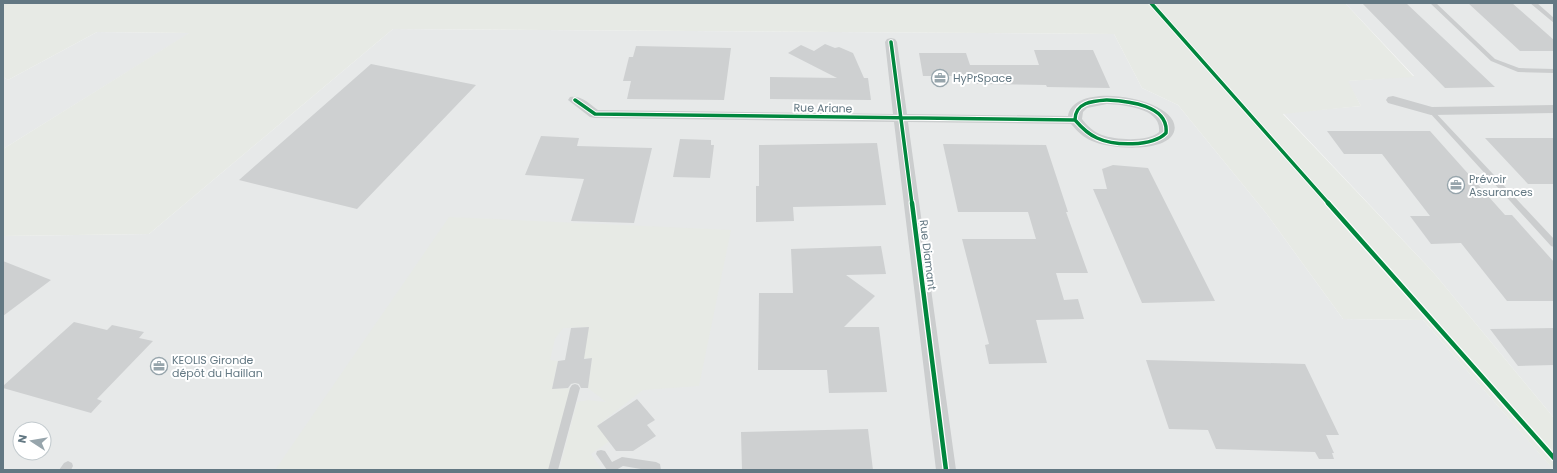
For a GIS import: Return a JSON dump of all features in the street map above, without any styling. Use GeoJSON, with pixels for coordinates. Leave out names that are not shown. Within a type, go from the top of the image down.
{"type":"FeatureCollection","features":[{"type":"Feature","properties":{"kind":"street","name":"Rue Diamant"},"geometry":{"type":"LineString","coordinates":[[891,42],[946,470]]}},
{"type":"Feature","properties":{"kind":"street","name":"Rue Ariane"},"geometry":{"type":"LineString","coordinates":[[575,100],[595,114],[1075,120]]}},
{"type":"Feature","properties":{"kind":"street"},"geometry":{"type":"LineString","coordinates":[[1393,100],[1431,111],[1554,109]]}},
{"type":"Feature","properties":{"kind":"street"},"geometry":{"type":"LineString","coordinates":[[1098,101],[1123,101],[1140,103],[1152,108],[1166,120],[1168,126],[1167,132],[1162,138],[1155,141],[1142,143],[1111,141],[1098,138],[1084,131],[1075,120],[1076,112],[1081,105],[1098,101]]}},
{"type":"Feature","properties":{"kind":"lane"},"geometry":{"type":"LineString","coordinates":[[1433,3],[1493,60],[1518,70],[1554,71]]}},
{"type":"Feature","properties":{"kind":"lane"},"geometry":{"type":"LineString","coordinates":[[1533,3],[1554,21]]}},
{"type":"Feature","properties":{"kind":"lane"},"geometry":{"type":"LineString","coordinates":[[1431,111],[1554,244]]}},
{"type":"Feature","properties":{"kind":"lane"},"geometry":{"type":"LineString","coordinates":[[552,470],[575,388]]}},
{"type":"Feature","properties":{"kind":"lane"},"geometry":{"type":"LineString","coordinates":[[601,454],[611,468],[622,461],[656,467],[656,470]]}},
{"type":"Feature","properties":{"kind":"shaded area"},"geometry":{"type":"Polygon","coordinates":[[[3,3],[1345,3],[1414,77],[1348,81],[1361,106],[1283,114],[1433,272],[1554,418],[1554,468],[1552,468],[1423,320],[1343,319],[1266,213],[1178,105],[1142,88],[1114,34],[393,29],[149,234],[3,236],[3,149],[189,33],[97,32],[8,80],[3,77],[3,3]]]}},
{"type":"Feature","properties":{"kind":"shaded area"},"geometry":{"type":"Polygon","coordinates":[[[1345,3],[1554,3],[1554,418],[1433,272],[1283,113],[1361,106],[1347,81],[1414,76],[1345,3]]]}},
{"type":"Feature","properties":{"kind":"shaded area"},"geometry":{"type":"Polygon","coordinates":[[[393,29],[1114,34],[1142,88],[1178,105],[1266,213],[1343,319],[1423,320],[1554,470],[3,470],[3,236],[149,234],[393,29]]]}},
{"type":"Feature","properties":{"kind":"shaded area"},"geometry":{"type":"Polygon","coordinates":[[[97,32],[190,33],[3,149],[3,77],[8,80],[97,32]]]}},
{"type":"Feature","properties":{"kind":"shaded area"},"geometry":{"type":"Polygon","coordinates":[[[449,217],[731,230],[699,386],[643,390],[598,425],[610,441],[591,454],[602,470],[559,470],[577,402],[588,400],[606,402],[588,388],[592,358],[576,359],[588,327],[563,328],[555,339],[550,360],[558,361],[552,389],[575,388],[553,470],[275,470],[449,217]]]}},
{"type":"Feature","properties":{"kind":"building"},"geometry":{"type":"Polygon","coordinates":[[[1362,3],[1406,3],[1495,87],[1445,88],[1362,3]]]}},
{"type":"Feature","properties":{"kind":"building"},"geometry":{"type":"Polygon","coordinates":[[[1468,3],[1512,3],[1554,40],[1554,51],[1520,51],[1468,3]]]}},
{"type":"Feature","properties":{"kind":"building"},"geometry":{"type":"Polygon","coordinates":[[[825,44],[835,48],[839,47],[853,53],[864,78],[868,78],[871,100],[770,99],[770,77],[837,78],[788,53],[801,45],[814,51],[825,44]]]}},
{"type":"Feature","properties":{"kind":"building"},"geometry":{"type":"Polygon","coordinates":[[[636,46],[731,48],[724,100],[627,99],[631,81],[623,81],[629,57],[633,57],[636,46]]]}},
{"type":"Feature","properties":{"kind":"building"},"geometry":{"type":"Polygon","coordinates":[[[1034,50],[1093,50],[1110,88],[974,84],[972,76],[923,76],[919,53],[966,53],[970,65],[1039,65],[1034,50]]]}},
{"type":"Feature","properties":{"kind":"building"},"geometry":{"type":"Polygon","coordinates":[[[371,64],[476,85],[357,209],[239,180],[371,64]]]}},
{"type":"Feature","properties":{"kind":"building"},"geometry":{"type":"Polygon","coordinates":[[[1327,131],[1430,131],[1505,215],[1512,215],[1554,262],[1554,301],[1507,301],[1461,243],[1431,244],[1410,216],[1430,216],[1382,154],[1344,154],[1327,131]]]}},
{"type":"Feature","properties":{"kind":"building"},"geometry":{"type":"Polygon","coordinates":[[[541,136],[579,138],[577,146],[652,148],[634,223],[571,221],[584,179],[525,175],[541,136]]]}},
{"type":"Feature","properties":{"kind":"building"},"geometry":{"type":"Polygon","coordinates":[[[1485,138],[1554,138],[1554,184],[1528,184],[1485,138]]]}},
{"type":"Feature","properties":{"kind":"building"},"geometry":{"type":"Polygon","coordinates":[[[680,139],[711,140],[711,145],[714,145],[710,178],[673,177],[680,139]]]}},
{"type":"Feature","properties":{"kind":"building"},"geometry":{"type":"Polygon","coordinates":[[[877,143],[886,205],[793,207],[794,221],[756,222],[756,186],[759,186],[759,145],[877,143]]]}},
{"type":"Feature","properties":{"kind":"building"},"geometry":{"type":"Polygon","coordinates":[[[943,144],[1046,145],[1068,212],[1066,212],[1088,273],[1056,273],[1064,300],[1078,299],[1084,319],[1036,320],[1047,363],[989,364],[985,345],[989,344],[962,239],[1036,239],[1028,212],[958,212],[943,144]]]}},
{"type":"Feature","properties":{"kind":"building"},"geometry":{"type":"Polygon","coordinates":[[[1113,165],[1148,168],[1215,301],[1142,303],[1093,189],[1107,189],[1102,169],[1113,165]]]}},
{"type":"Feature","properties":{"kind":"building"},"geometry":{"type":"Polygon","coordinates":[[[881,246],[886,274],[846,275],[875,296],[844,327],[879,327],[887,392],[829,393],[827,370],[758,370],[759,293],[793,293],[791,249],[881,246]]]}},
{"type":"Feature","properties":{"kind":"building"},"geometry":{"type":"Polygon","coordinates":[[[3,261],[51,280],[3,316],[3,261]]]}},
{"type":"Feature","properties":{"kind":"building"},"geometry":{"type":"Polygon","coordinates":[[[74,322],[107,330],[112,325],[144,332],[139,338],[153,341],[97,399],[102,401],[91,413],[3,388],[3,386],[74,322]]]}},
{"type":"Feature","properties":{"kind":"building"},"geometry":{"type":"Polygon","coordinates":[[[589,327],[584,359],[592,358],[588,388],[581,388],[579,384],[575,383],[571,384],[568,388],[552,389],[558,361],[565,360],[571,328],[589,327]]]}},
{"type":"Feature","properties":{"kind":"building"},"geometry":{"type":"Polygon","coordinates":[[[1554,328],[1554,365],[1518,366],[1490,329],[1554,328]]]}},
{"type":"Feature","properties":{"kind":"building"},"geometry":{"type":"Polygon","coordinates":[[[1146,360],[1305,364],[1339,435],[1326,435],[1334,453],[1332,453],[1334,459],[1319,459],[1315,452],[1216,449],[1208,430],[1169,429],[1146,360]]]}},
{"type":"Feature","properties":{"kind":"building"},"geometry":{"type":"Polygon","coordinates":[[[637,399],[655,420],[647,425],[656,436],[633,451],[616,451],[597,426],[637,399]]]}},
{"type":"Feature","properties":{"kind":"building"},"geometry":{"type":"Polygon","coordinates":[[[868,429],[873,470],[742,470],[741,432],[868,429]]]}},
{"type":"Feature","properties":{"kind":"cycle path"},"geometry":{"type":"LineString","coordinates":[[1151,3],[1554,458]]}},
{"type":"Feature","properties":{"kind":"cycle path"},"geometry":{"type":"LineString","coordinates":[[891,42],[946,470]]}},
{"type":"Feature","properties":{"kind":"cycle path"},"geometry":{"type":"LineString","coordinates":[[575,100],[595,114],[1075,120],[1092,136],[1106,141],[1128,143],[1140,143],[1161,138],[1166,133],[1167,125],[1162,116],[1152,109],[1138,104],[1107,100],[1093,101],[1082,105],[1076,111],[1075,120]]}},
{"type":"Feature","properties":{"kind":"place","name":"HyPrSpace"},"geometry":{"type":"Point","coordinates":[940,78]}},
{"type":"Feature","properties":{"kind":"place","name":"Prévoir Assurances"},"geometry":{"type":"Point","coordinates":[1456,185]}},
{"type":"Feature","properties":{"kind":"place","name":"KEOLIS Gironde dépôt du Haillan"},"geometry":{"type":"Point","coordinates":[159,366]}}]}
